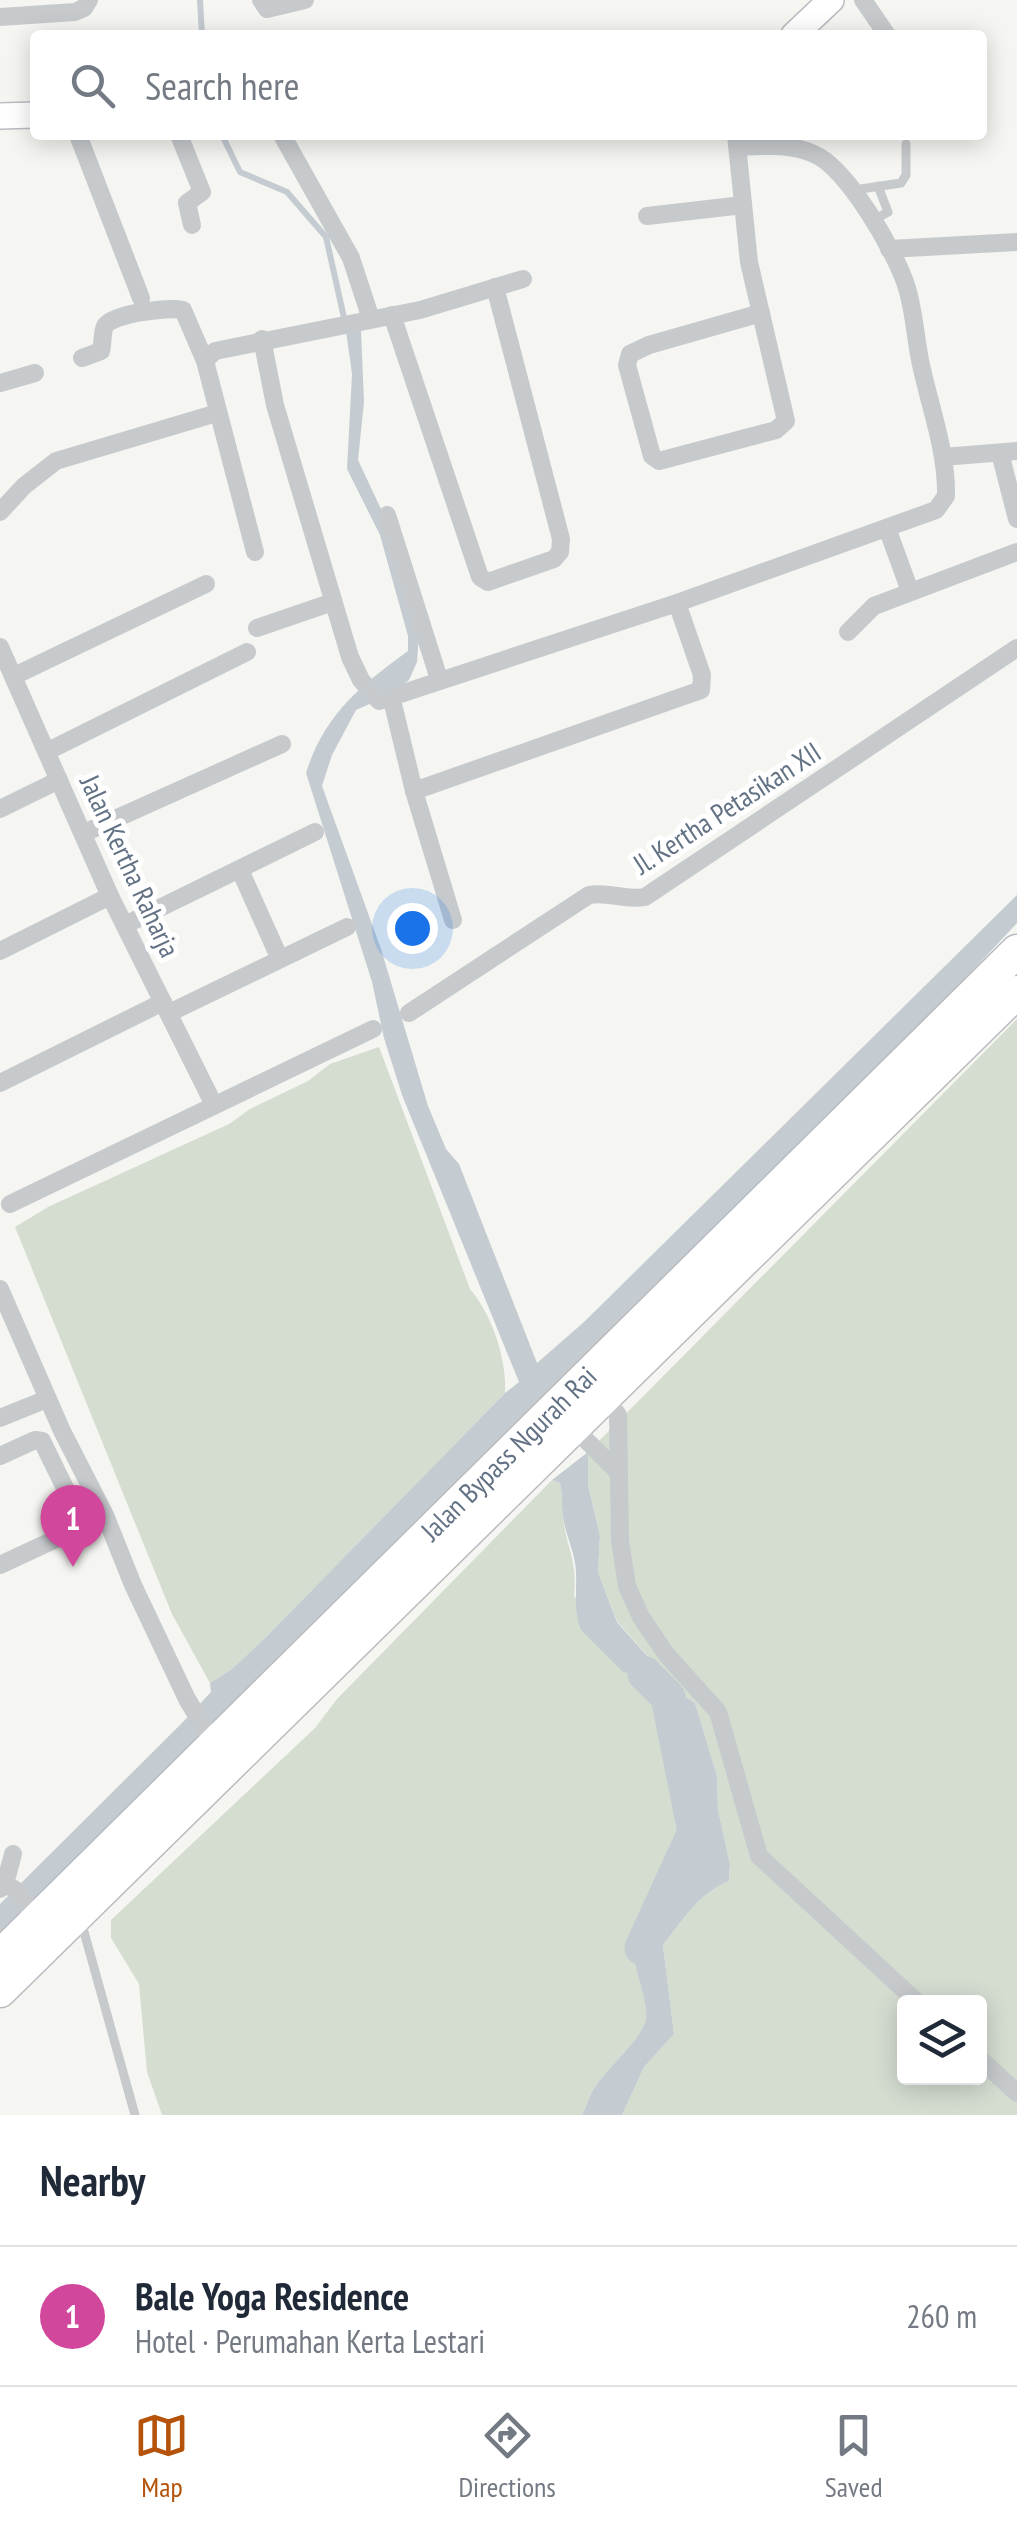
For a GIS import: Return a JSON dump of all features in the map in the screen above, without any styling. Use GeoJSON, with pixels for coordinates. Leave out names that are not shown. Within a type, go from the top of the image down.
{"type":"FeatureCollection","features":[{"type":"Feature","properties":{"kind":"highway","name":"Jalan Bypass Ngurah Rai"},"geometry":{"type":"LineString","coordinates":[[567,1421],[1017,950]]}},
{"type":"Feature","properties":{"kind":"highway","name":"Jalan Bypass Ngurah Rai"},"geometry":{"type":"LineString","coordinates":[[2,1949],[211,1738],[527,1454],[604,1396],[1017,992]]}},
{"type":"Feature","properties":{"kind":"highway","name":"Jalan Bypass Ngurah Rai"},"geometry":{"type":"LineString","coordinates":[[0,1991],[527,1454]]}},
{"type":"Feature","properties":{"kind":"street"},"geometry":{"type":"LineString","coordinates":[[0,17],[75,12],[89,0]]}},
{"type":"Feature","properties":{"kind":"street"},"geometry":{"type":"LineString","coordinates":[[261,0],[267,9],[305,0]]}},
{"type":"Feature","properties":{"kind":"street"},"geometry":{"type":"LineString","coordinates":[[799,30],[831,0]]}},
{"type":"Feature","properties":{"kind":"street"},"geometry":{"type":"LineString","coordinates":[[863,0],[884,30]]}},
{"type":"Feature","properties":{"kind":"street"},"geometry":{"type":"LineString","coordinates":[[0,116],[30,115]]}},
{"type":"Feature","properties":{"kind":"street"},"geometry":{"type":"LineString","coordinates":[[80,140],[140,298]]}},
{"type":"Feature","properties":{"kind":"street"},"geometry":{"type":"LineString","coordinates":[[181,140],[202,192],[187,204],[192,225]]}},
{"type":"Feature","properties":{"kind":"street"},"geometry":{"type":"LineString","coordinates":[[285,140],[352,258],[356,322]]}},
{"type":"Feature","properties":{"kind":"street"},"geometry":{"type":"LineString","coordinates":[[385,698],[678,603],[936,510],[946,496],[943,458],[905,281],[872,221],[832,167],[816,154],[782,145],[737,141],[749,262],[762,312],[786,421],[776,430],[658,462],[652,456],[627,364],[634,350],[762,312]]}},
{"type":"Feature","properties":{"kind":"street"},"geometry":{"type":"LineString","coordinates":[[647,216],[743,205]]}},
{"type":"Feature","properties":{"kind":"street"},"geometry":{"type":"LineString","coordinates":[[889,249],[1017,242]]}},
{"type":"Feature","properties":{"kind":"street"},"geometry":{"type":"LineString","coordinates":[[205,361],[215,351],[420,310],[524,278]]}},
{"type":"Feature","properties":{"kind":"street"},"geometry":{"type":"LineString","coordinates":[[392,314],[480,577],[488,582],[554,559],[560,552],[561,540],[495,287]]}},
{"type":"Feature","properties":{"kind":"street"},"geometry":{"type":"LineString","coordinates":[[82,358],[101,350],[104,330],[110,322],[142,312],[180,308],[190,321],[205,361],[255,552]]}},
{"type":"Feature","properties":{"kind":"street"},"geometry":{"type":"LineString","coordinates":[[262,339],[274,405],[333,602],[361,680],[385,698],[453,920]]}},
{"type":"Feature","properties":{"kind":"street"},"geometry":{"type":"LineString","coordinates":[[0,383],[35,373]]}},
{"type":"Feature","properties":{"kind":"street"},"geometry":{"type":"LineString","coordinates":[[0,512],[24,486],[56,461],[217,413]]}},
{"type":"Feature","properties":{"kind":"street"},"geometry":{"type":"LineString","coordinates":[[943,458],[1009,452],[1017,519]]}},
{"type":"Feature","properties":{"kind":"street"},"geometry":{"type":"LineString","coordinates":[[387,515],[439,679]]}},
{"type":"Feature","properties":{"kind":"street"},"geometry":{"type":"LineString","coordinates":[[886,528],[910,591]]}},
{"type":"Feature","properties":{"kind":"street"},"geometry":{"type":"LineString","coordinates":[[848,632],[874,606],[1017,552]]}},
{"type":"Feature","properties":{"kind":"street"},"geometry":{"type":"LineString","coordinates":[[5,662],[206,584]]}},
{"type":"Feature","properties":{"kind":"street"},"geometry":{"type":"LineString","coordinates":[[257,628],[333,602]]}},
{"type":"Feature","properties":{"kind":"street"},"geometry":{"type":"LineString","coordinates":[[414,790],[701,690],[702,675],[678,603]]}},
{"type":"Feature","properties":{"kind":"street","name":"Jl. Kertha Petasikan XII"},"geometry":{"type":"LineString","coordinates":[[409,1014],[589,896],[605,892],[626,900],[645,897],[1017,648]]}},
{"type":"Feature","properties":{"kind":"street"},"geometry":{"type":"LineString","coordinates":[[48,751],[247,652]]}},
{"type":"Feature","properties":{"kind":"street","name":"Jalan Kertha Raharja"},"geometry":{"type":"LineString","coordinates":[[5,662],[110,896],[214,1106]]}},
{"type":"Feature","properties":{"kind":"street"},"geometry":{"type":"LineString","coordinates":[[84,833],[282,744]]}},
{"type":"Feature","properties":{"kind":"street"},"geometry":{"type":"LineString","coordinates":[[0,809],[59,780]]}},
{"type":"Feature","properties":{"kind":"street"},"geometry":{"type":"LineString","coordinates":[[126,926],[315,832]]}},
{"type":"Feature","properties":{"kind":"street"},"geometry":{"type":"LineString","coordinates":[[240,870],[279,958]]}},
{"type":"Feature","properties":{"kind":"street"},"geometry":{"type":"LineString","coordinates":[[0,951],[110,896]]}},
{"type":"Feature","properties":{"kind":"street"},"geometry":{"type":"LineString","coordinates":[[0,1082],[347,927]]}},
{"type":"Feature","properties":{"kind":"street"},"geometry":{"type":"LineString","coordinates":[[10,1204],[373,1029]]}},
{"type":"Feature","properties":{"kind":"street"},"geometry":{"type":"LineString","coordinates":[[0,1288],[133,1585],[187,1698],[211,1738]]}},
{"type":"Feature","properties":{"kind":"street"},"geometry":{"type":"LineString","coordinates":[[604,1396],[618,1415],[620,1540],[626,1586],[666,1654],[718,1712],[759,1856],[909,1995]]}},
{"type":"Feature","properties":{"kind":"street"},"geometry":{"type":"LineString","coordinates":[[0,1418],[47,1398]]}},
{"type":"Feature","properties":{"kind":"street"},"geometry":{"type":"LineString","coordinates":[[567,1421],[618,1473]]}},
{"type":"Feature","properties":{"kind":"street"},"geometry":{"type":"LineString","coordinates":[[0,1456],[42,1440],[84,1527]]}},
{"type":"Feature","properties":{"kind":"street"},"geometry":{"type":"LineString","coordinates":[[0,1566],[105,1516]]}},
{"type":"Feature","properties":{"kind":"street"},"geometry":{"type":"LineString","coordinates":[[13,1854],[6,1887],[34,1916]]}},
{"type":"Feature","properties":{"kind":"street"},"geometry":{"type":"LineString","coordinates":[[987,2065],[1017,2093]]}},
{"type":"Feature","properties":{"kind":"lane"},"geometry":{"type":"LineString","coordinates":[[852,190],[901,182],[906,175],[906,144]]}},
{"type":"Feature","properties":{"kind":"lane"},"geometry":{"type":"LineString","coordinates":[[872,221],[888,212],[878,186]]}},
{"type":"Feature","properties":{"kind":"lane"},"geometry":{"type":"LineString","coordinates":[[79,1913],[135,2115]]}},
{"type":"Feature","properties":{"kind":"shaded area"},"geometry":{"type":"Polygon","coordinates":[[[361,330],[364,402],[358,460],[389,526],[419,634],[417,662],[409,680],[390,695],[356,710],[332,755],[322,786],[381,949],[428,1106],[446,1149],[459,1164],[537,1363],[584,1322],[1017,895],[1017,923],[944,1001],[0,1935],[0,1904],[182,1723],[211,1692],[210,1683],[232,1669],[264,1639],[519,1382],[402,1095],[372,982],[306,773],[323,734],[346,703],[408,651],[408,636],[380,535],[347,469],[352,374],[346,331],[361,330]]]}},
{"type":"Feature","properties":{"kind":"shaded area"},"geometry":{"type":"Polygon","coordinates":[[[1017,1019],[1017,2115],[622,2115],[644,2067],[674,2034],[663,1945],[700,1900],[729,1881],[730,1864],[718,1810],[717,1776],[695,1703],[681,1694],[617,1621],[598,1572],[600,1536],[588,1485],[588,1452],[1017,1019]]]}},
{"type":"Feature","properties":{"kind":"shaded area"},"geometry":{"type":"Polygon","coordinates":[[[379,1047],[470,1289],[497,1338],[505,1393],[264,1639],[232,1669],[210,1683],[172,1614],[15,1227],[48,1207],[229,1124],[250,1109],[308,1081],[330,1064],[379,1047]]]}},
{"type":"Feature","properties":{"kind":"shaded area"},"geometry":{"type":"Polygon","coordinates":[[[588,1452],[588,1485],[600,1536],[598,1572],[617,1622],[681,1694],[695,1703],[717,1776],[718,1810],[730,1864],[729,1881],[700,1900],[663,1945],[674,2034],[644,2067],[622,2115],[582,2115],[595,2087],[644,2026],[646,2009],[635,1960],[641,1929],[683,1882],[696,1860],[680,1723],[655,1693],[632,1674],[623,1672],[581,1630],[579,1623],[576,1573],[564,1523],[560,1483],[552,1480],[588,1452]]]}},
{"type":"Feature","properties":{"kind":"shaded area"},"geometry":{"type":"Polygon","coordinates":[[[552,1480],[561,1487],[574,1596],[632,1674],[655,1693],[680,1723],[696,1860],[683,1882],[648,1919],[636,1941],[635,1960],[646,2009],[644,2026],[595,2087],[582,2115],[162,2115],[147,2072],[139,1984],[111,1938],[111,1920],[315,1728],[337,1699],[552,1480]]]}},
{"type":"Feature","properties":{"kind":"waterway"},"geometry":{"type":"LineString","coordinates":[[200,0],[202,30]]}},
{"type":"Feature","properties":{"kind":"waterway"},"geometry":{"type":"LineString","coordinates":[[224,140],[240,172],[287,192],[326,237],[345,322]]}},
{"type":"Feature","properties":{"kind":"waterway"},"geometry":{"type":"LineString","coordinates":[[642,1948],[695,1832],[668,1697],[645,1674]]}},
{"type":"Feature","properties":{"kind":"place","name":"Bale Yoga Residence"},"geometry":{"type":"Point","coordinates":[73,1567]}}]}
